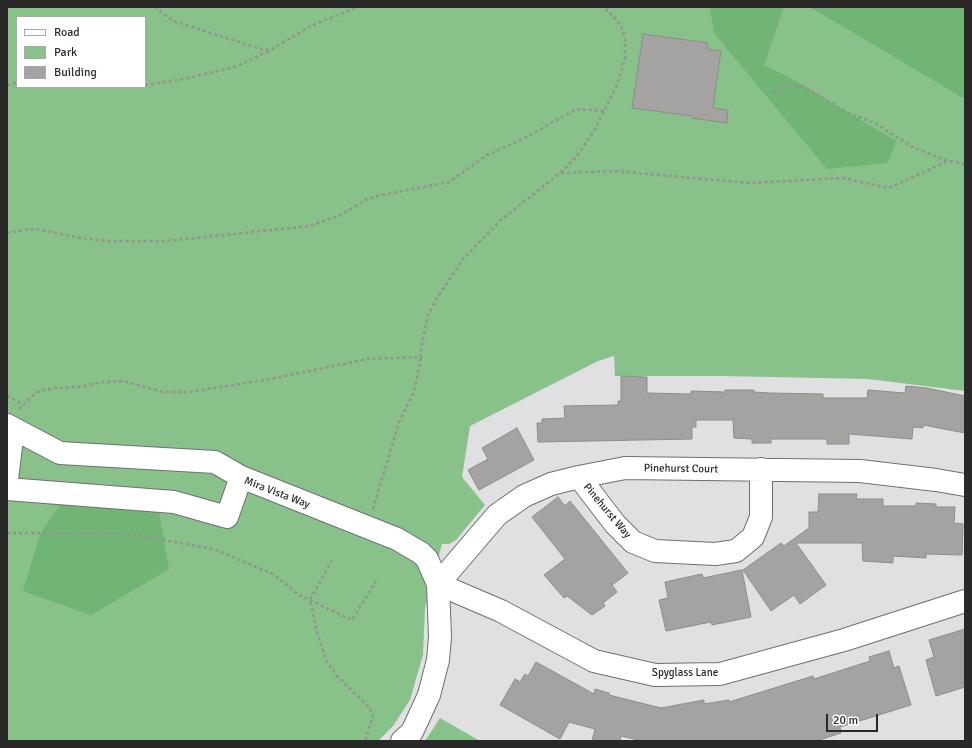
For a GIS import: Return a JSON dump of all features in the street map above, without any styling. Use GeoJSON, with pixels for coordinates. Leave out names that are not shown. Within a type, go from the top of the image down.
{"type":"FeatureCollection","features":[{"type":"Feature","properties":{"kind":"street"},"geometry":{"type":"LineString","coordinates":[[7,480],[12,421],[60,453],[215,462],[241,477]]}},
{"type":"Feature","properties":{"kind":"street","name":"Pinehurst Court"},"geometry":{"type":"LineString","coordinates":[[438,584],[497,515],[524,496],[551,484],[625,468],[860,471],[965,485]]}},
{"type":"Feature","properties":{"kind":"street","name":"Pinehurst Way"},"geometry":{"type":"LineString","coordinates":[[579,477],[615,524],[633,542],[655,551],[715,554],[736,551],[753,537],[761,517],[761,470]]}},
{"type":"Feature","properties":{"kind":"street","name":"Mira Vista Way"},"geometry":{"type":"LineString","coordinates":[[7,489],[174,502],[227,516],[241,477],[397,539],[421,553],[427,560],[438,584]]}},
{"type":"Feature","properties":{"kind":"street"},"geometry":{"type":"LineString","coordinates":[[402,741],[412,732],[429,695],[434,678],[440,637],[438,584]]}},
{"type":"Feature","properties":{"kind":"street","name":"Spyglass Lane"},"geometry":{"type":"LineString","coordinates":[[438,584],[501,611],[594,660],[655,675],[720,674],[836,642],[965,601]]}},
{"type":"Feature","properties":{"kind":"path"},"geometry":{"type":"LineString","coordinates":[[155,7],[167,18],[178,23],[204,30],[252,47],[264,50],[272,49]]}},
{"type":"Feature","properties":{"kind":"path"},"geometry":{"type":"LineString","coordinates":[[146,84],[183,79],[235,67],[272,49],[309,27],[357,7]]}},
{"type":"Feature","properties":{"kind":"path"},"geometry":{"type":"LineString","coordinates":[[367,528],[398,422],[414,392],[427,318],[437,298],[463,259],[502,219],[560,173],[577,156],[604,111],[617,85],[625,59],[626,38],[621,26],[614,16],[603,7]]}},
{"type":"Feature","properties":{"kind":"path"},"geometry":{"type":"LineString","coordinates":[[773,93],[779,88],[789,85],[803,86],[848,112],[876,124],[908,145],[948,161],[965,164]]}},
{"type":"Feature","properties":{"kind":"path"},"geometry":{"type":"LineString","coordinates":[[7,233],[30,229],[106,241],[167,240],[309,226],[341,215],[365,200],[377,196],[449,182],[487,155],[524,139],[577,109],[604,111]]}},
{"type":"Feature","properties":{"kind":"path"},"geometry":{"type":"LineString","coordinates":[[560,173],[615,171],[750,183],[842,178],[889,188],[948,161]]}},
{"type":"Feature","properties":{"kind":"path"},"geometry":{"type":"LineString","coordinates":[[12,421],[23,404],[37,392],[123,381],[164,392],[189,392],[265,380],[368,359],[421,357]]}},
{"type":"Feature","properties":{"kind":"path"},"geometry":{"type":"LineString","coordinates":[[7,396],[23,404]]}},
{"type":"Feature","properties":{"kind":"path"},"geometry":{"type":"LineString","coordinates":[[7,533],[126,533],[214,549],[273,574],[310,600],[352,620],[376,580]]}},
{"type":"Feature","properties":{"kind":"path"},"geometry":{"type":"LineString","coordinates":[[332,560],[310,600],[317,632],[326,660],[337,676],[369,706],[373,715],[366,741]]}},
{"type":"Feature","properties":{"kind":"green space"},"geometry":{"type":"Polygon","coordinates":[[[7,7],[965,8],[965,391],[868,379],[721,376],[615,376],[614,356],[598,361],[470,426],[462,477],[485,505],[456,540],[449,544],[442,544],[425,608],[423,655],[410,700],[393,726],[378,741],[7,741],[7,7]]]}},
{"type":"Feature","properties":{"kind":"green space"},"geometry":{"type":"Polygon","coordinates":[[[710,7],[784,7],[764,65],[787,76],[896,141],[888,163],[827,169],[714,33],[710,7]]]}},
{"type":"Feature","properties":{"kind":"green space"},"geometry":{"type":"Polygon","coordinates":[[[810,7],[965,8],[965,99],[810,7]]]}},
{"type":"Feature","properties":{"kind":"green space"},"geometry":{"type":"Polygon","coordinates":[[[68,493],[157,500],[169,569],[91,615],[23,591],[40,534],[68,493]]]}},
{"type":"Feature","properties":{"kind":"green space"},"geometry":{"type":"Polygon","coordinates":[[[440,718],[480,741],[425,741],[440,718]]]}},
{"type":"Feature","properties":{"kind":"building"},"geometry":{"type":"Polygon","coordinates":[[[643,34],[708,43],[707,49],[721,51],[713,108],[728,110],[727,123],[692,118],[692,116],[632,108],[643,34]]]}},
{"type":"Feature","properties":{"kind":"building"},"geometry":{"type":"Polygon","coordinates":[[[621,376],[647,377],[647,393],[691,394],[691,391],[725,392],[725,390],[754,390],[754,392],[770,393],[823,394],[823,398],[867,398],[868,390],[905,393],[906,386],[927,388],[965,396],[965,433],[923,425],[923,428],[913,427],[912,439],[849,434],[849,444],[827,444],[827,439],[771,439],[771,443],[752,443],[752,439],[734,438],[733,420],[696,420],[696,427],[692,427],[692,439],[538,442],[537,423],[542,423],[542,419],[565,418],[564,406],[618,405],[618,401],[621,401],[621,376]]]}},
{"type":"Feature","properties":{"kind":"building"},"geometry":{"type":"Polygon","coordinates":[[[517,428],[534,460],[479,490],[468,470],[488,459],[482,448],[517,428]]]}},
{"type":"Feature","properties":{"kind":"building"},"geometry":{"type":"Polygon","coordinates":[[[819,494],[857,494],[856,499],[883,499],[883,506],[916,506],[916,503],[936,504],[936,507],[955,507],[954,523],[963,524],[962,555],[926,554],[926,558],[893,556],[893,563],[863,561],[862,543],[796,543],[826,585],[800,604],[794,595],[771,611],[743,570],[781,543],[784,546],[809,528],[809,512],[818,512],[819,494]]]}},
{"type":"Feature","properties":{"kind":"building"},"geometry":{"type":"Polygon","coordinates":[[[558,497],[565,506],[570,501],[628,573],[612,585],[617,592],[603,603],[605,606],[592,615],[567,596],[564,598],[544,575],[565,559],[532,517],[558,497]]]}},
{"type":"Feature","properties":{"kind":"building"},"geometry":{"type":"Polygon","coordinates":[[[742,570],[751,617],[712,625],[711,622],[666,631],[659,600],[668,598],[665,582],[702,574],[703,578],[742,570]]]}},
{"type":"Feature","properties":{"kind":"building"},"geometry":{"type":"Polygon","coordinates":[[[965,629],[965,687],[936,696],[926,660],[934,657],[929,640],[965,629]]]}},
{"type":"Feature","properties":{"kind":"building"},"geometry":{"type":"Polygon","coordinates":[[[889,651],[894,668],[899,666],[911,705],[840,727],[841,733],[816,741],[643,741],[621,736],[620,741],[592,741],[595,729],[569,722],[560,739],[500,705],[515,679],[520,682],[525,674],[528,676],[536,662],[594,694],[595,689],[609,693],[609,695],[661,708],[704,700],[704,704],[729,700],[729,702],[813,676],[814,679],[870,661],[869,657],[889,651]]]}}]}
